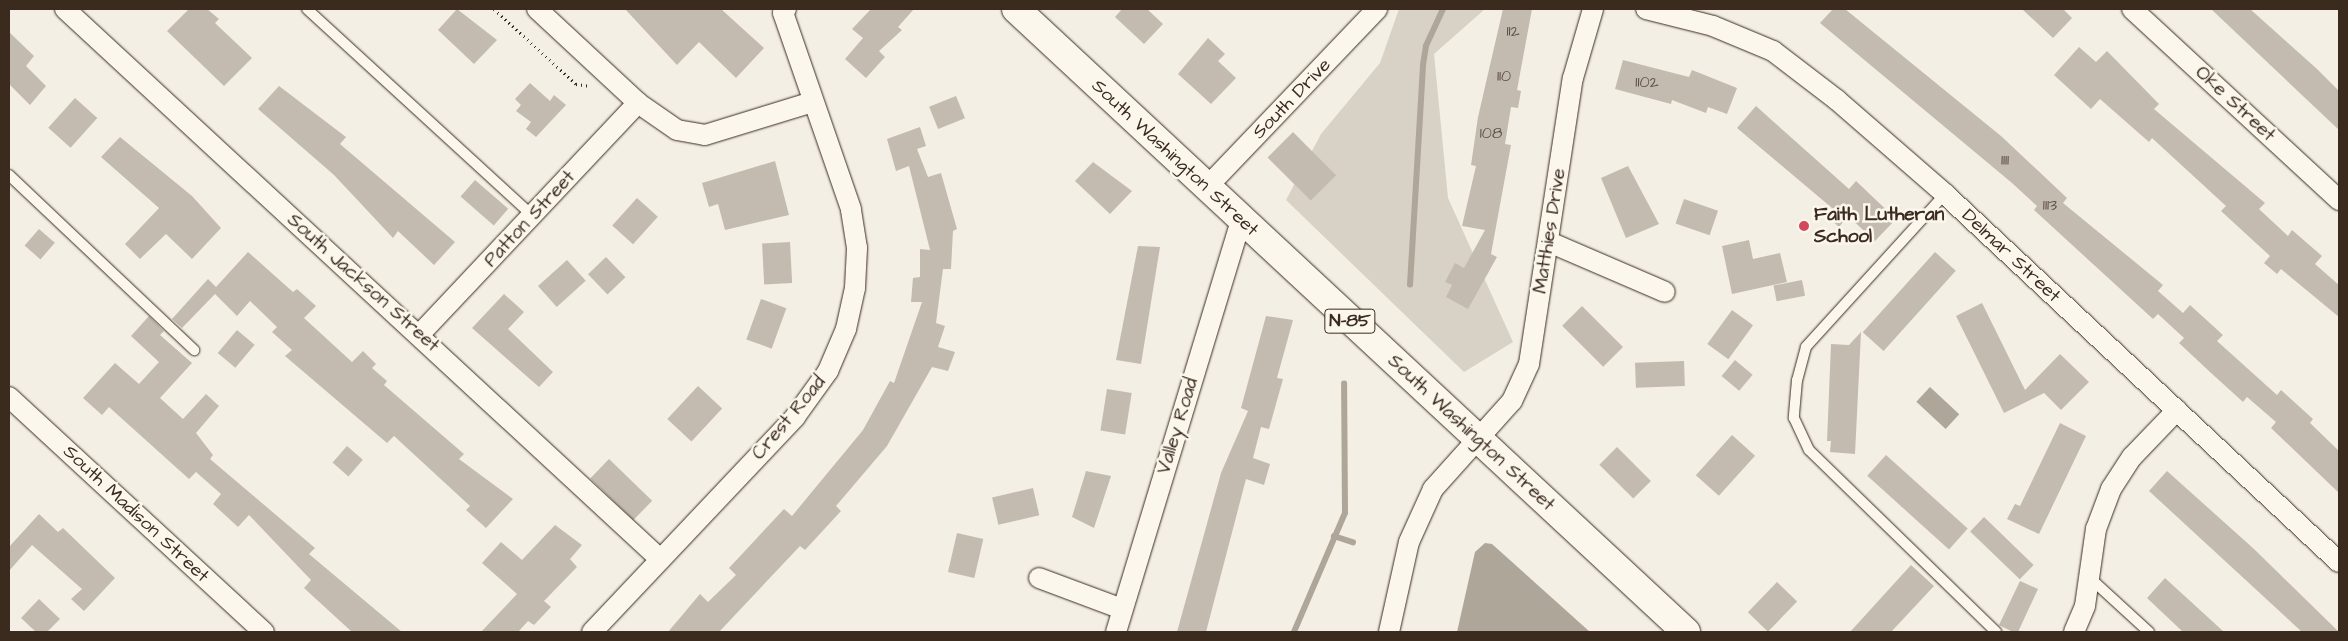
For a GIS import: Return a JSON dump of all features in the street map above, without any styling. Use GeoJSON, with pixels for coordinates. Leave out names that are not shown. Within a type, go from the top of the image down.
{"type":"FeatureCollection","features":[{"type":"Feature","properties":{"kind":"main road","name":"South Washington Street"},"geometry":{"type":"LineString","coordinates":[[1016,9],[1206,188],[1686,632]]}},
{"type":"Feature","properties":{"kind":"street","name":"South Jackson Street"},"geometry":{"type":"LineString","coordinates":[[65,9],[420,334],[660,559]]}},
{"type":"Feature","properties":{"kind":"street"},"geometry":{"type":"LineString","coordinates":[[537,9],[638,103],[677,130],[705,135],[812,102]]}},
{"type":"Feature","properties":{"kind":"street","name":"South Drive"},"geometry":{"type":"LineString","coordinates":[[1206,188],[1377,9]]}},
{"type":"Feature","properties":{"kind":"street","name":"Matthies Drive"},"geometry":{"type":"LineString","coordinates":[[1389,632],[1420,514],[1433,489],[1512,402],[1529,364],[1573,78],[1593,9]]}},
{"type":"Feature","properties":{"kind":"street","name":"Delmar Street"},"geometry":{"type":"LineString","coordinates":[[1646,9],[1713,26],[1773,51],[1945,194],[2339,562]]}},
{"type":"Feature","properties":{"kind":"street","name":"Oke Street"},"geometry":{"type":"LineString","coordinates":[[2132,9],[2339,200]]}},
{"type":"Feature","properties":{"kind":"street","name":"Crest Road"},"geometry":{"type":"LineString","coordinates":[[592,632],[794,417],[828,371],[846,330],[855,288],[856,248],[838,166],[812,102],[781,10]]}},
{"type":"Feature","properties":{"kind":"street","name":"Patton Street"},"geometry":{"type":"LineString","coordinates":[[420,334],[638,103]]}},
{"type":"Feature","properties":{"kind":"street","name":"Valley Road"},"geometry":{"type":"LineString","coordinates":[[1116,632],[1241,220]]}},
{"type":"Feature","properties":{"kind":"street"},"geometry":{"type":"LineString","coordinates":[[1549,242],[1665,292]]}},
{"type":"Feature","properties":{"kind":"street","name":"South Madison Street"},"geometry":{"type":"LineString","coordinates":[[9,397],[264,632]]}},
{"type":"Feature","properties":{"kind":"street"},"geometry":{"type":"LineString","coordinates":[[2074,632],[2090,578],[2096,529],[2111,488],[2132,457],[2177,410]]}},
{"type":"Feature","properties":{"kind":"street"},"geometry":{"type":"LineString","coordinates":[[1039,578],[1122,609]]}},
{"type":"Feature","properties":{"kind":"lane"},"geometry":{"type":"LineString","coordinates":[[307,9],[533,216]]}},
{"type":"Feature","properties":{"kind":"lane"},"geometry":{"type":"LineString","coordinates":[[9,175],[194,350]]}},
{"type":"Feature","properties":{"kind":"lane"},"geometry":{"type":"LineString","coordinates":[[1945,194],[1806,347],[1794,418],[1815,456],[1996,632]]}},
{"type":"Feature","properties":{"kind":"lane"},"geometry":{"type":"LineString","coordinates":[[2090,578],[2149,632]]}},
{"type":"Feature","properties":{"kind":"path"},"geometry":{"type":"LineString","coordinates":[[494,9],[576,84],[594,87]]}},
{"type":"Feature","properties":{"kind":"shaded area"},"geometry":{"type":"Polygon","coordinates":[[[1399,9],[1485,9],[1434,54],[1448,198],[1513,342],[1464,372],[1286,200],[1321,134],[1380,63],[1399,9]]]}},
{"type":"Feature","properties":{"kind":"shaded area"},"geometry":{"type":"Polygon","coordinates":[[[1930,387],[1959,414],[1946,429],[1916,402],[1930,387]]]}},
{"type":"Feature","properties":{"kind":"shaded area"},"geometry":{"type":"Polygon","coordinates":[[[1485,543],[1492,544],[1590,632],[1457,632],[1475,552],[1485,543]]]}},
{"type":"Feature","properties":{"kind":"building"},"geometry":{"type":"Polygon","coordinates":[[[189,9],[207,9],[219,19],[215,23],[252,58],[224,86],[167,31],[189,9]]]}},
{"type":"Feature","properties":{"kind":"building"},"geometry":{"type":"Polygon","coordinates":[[[457,9],[497,40],[474,64],[438,30],[457,9]]]}},
{"type":"Feature","properties":{"kind":"building"},"geometry":{"type":"Polygon","coordinates":[[[625,9],[721,9],[764,48],[736,78],[699,42],[677,65],[625,9]]]}},
{"type":"Feature","properties":{"kind":"building"},"geometry":{"type":"Polygon","coordinates":[[[871,9],[914,9],[898,27],[902,30],[879,51],[885,57],[866,78],[845,59],[863,38],[852,29],[871,9]]]}},
{"type":"Feature","properties":{"kind":"building"},"geometry":{"type":"Polygon","coordinates":[[[1122,9],[1147,9],[1163,24],[1144,44],[1115,17],[1122,9]]]}},
{"type":"Feature","properties":{"kind":"building"},"geometry":{"type":"Polygon","coordinates":[[[1503,9],[1532,9],[1517,90],[1521,91],[1518,108],[1511,107],[1505,144],[1511,145],[1491,254],[1497,257],[1468,309],[1446,297],[1452,285],[1445,282],[1455,263],[1464,268],[1485,230],[1462,226],[1476,166],[1471,165],[1478,117],[1503,9]]]}},
{"type":"Feature","properties":{"kind":"building"},"geometry":{"type":"Polygon","coordinates":[[[1833,9],[1845,9],[2001,136],[2067,198],[2063,203],[2163,285],[2158,291],[2183,313],[2190,305],[2223,335],[2217,341],[2277,395],[2281,390],[2313,419],[2310,423],[2339,451],[2339,493],[2271,428],[2276,422],[2247,397],[2243,402],[2210,372],[2179,343],[2184,338],[2158,314],[2153,319],[2034,210],[2037,206],[2012,183],[1820,23],[1833,9]]]}},
{"type":"Feature","properties":{"kind":"building"},"geometry":{"type":"Polygon","coordinates":[[[2022,9],[2063,9],[2072,18],[2053,38],[2022,9]]]}},
{"type":"Feature","properties":{"kind":"building"},"geometry":{"type":"Polygon","coordinates":[[[2211,9],[2250,9],[2317,69],[2339,91],[2339,130],[2211,9]]]}},
{"type":"Feature","properties":{"kind":"building"},"geometry":{"type":"Polygon","coordinates":[[[9,32],[34,56],[26,66],[46,86],[30,105],[9,84],[9,32]]]}},
{"type":"Feature","properties":{"kind":"building"},"geometry":{"type":"Polygon","coordinates":[[[1208,38],[1225,54],[1218,61],[1236,78],[1211,104],[1178,74],[1208,38]]]}},
{"type":"Feature","properties":{"kind":"building"},"geometry":{"type":"Polygon","coordinates":[[[2079,47],[2096,62],[2107,51],[2159,104],[2154,109],[2265,203],[2259,209],[2288,236],[2292,230],[2322,256],[2315,264],[2339,285],[2339,317],[2281,269],[2277,274],[2264,263],[2270,256],[2221,211],[2226,206],[2152,138],[2149,142],[2100,99],[2091,109],[2054,75],[2079,47]]]}},
{"type":"Feature","properties":{"kind":"building"},"geometry":{"type":"Polygon","coordinates":[[[1623,60],[1689,77],[1692,70],[1737,88],[1727,114],[1708,107],[1706,113],[1672,100],[1671,104],[1615,89],[1623,60]]]}},
{"type":"Feature","properties":{"kind":"building"},"geometry":{"type":"Polygon","coordinates":[[[530,83],[550,101],[554,95],[566,105],[536,137],[526,129],[531,122],[516,111],[521,105],[515,99],[530,83]]]}},
{"type":"Feature","properties":{"kind":"building"},"geometry":{"type":"Polygon","coordinates":[[[279,86],[346,137],[340,144],[455,242],[434,265],[398,231],[393,238],[334,175],[258,109],[279,86]]]}},
{"type":"Feature","properties":{"kind":"building"},"geometry":{"type":"Polygon","coordinates":[[[956,96],[965,118],[938,129],[929,107],[956,96]]]}},
{"type":"Feature","properties":{"kind":"building"},"geometry":{"type":"Polygon","coordinates":[[[75,98],[97,118],[71,148],[48,128],[75,98]]]}},
{"type":"Feature","properties":{"kind":"building"},"geometry":{"type":"Polygon","coordinates":[[[1756,106],[1849,189],[1856,181],[1896,219],[1875,241],[1848,216],[1839,227],[1825,214],[1832,208],[1737,128],[1756,106]]]}},
{"type":"Feature","properties":{"kind":"building"},"geometry":{"type":"Polygon","coordinates":[[[920,127],[926,146],[917,149],[928,177],[941,173],[957,229],[953,231],[951,269],[943,269],[936,323],[945,326],[938,347],[955,352],[948,371],[932,367],[887,446],[836,506],[841,511],[805,550],[800,546],[719,632],[668,632],[700,594],[708,602],[736,575],[729,568],[784,509],[792,516],[863,430],[890,381],[894,383],[922,302],[911,302],[913,278],[920,277],[920,249],[930,250],[909,166],[896,171],[887,139],[920,127]]]}},
{"type":"Feature","properties":{"kind":"building"},"geometry":{"type":"Polygon","coordinates":[[[1293,132],[1336,175],[1311,201],[1268,157],[1293,132]]]}},
{"type":"Feature","properties":{"kind":"building"},"geometry":{"type":"Polygon","coordinates":[[[120,137],[192,196],[221,228],[192,259],[166,234],[140,259],[125,244],[159,208],[101,157],[120,137]]]}},
{"type":"Feature","properties":{"kind":"building"},"geometry":{"type":"Polygon","coordinates":[[[775,161],[789,215],[725,230],[718,204],[709,207],[702,183],[775,161]]]}},
{"type":"Feature","properties":{"kind":"building"},"geometry":{"type":"Polygon","coordinates":[[[1093,162],[1132,191],[1110,214],[1075,181],[1093,162]]]}},
{"type":"Feature","properties":{"kind":"building"},"geometry":{"type":"Polygon","coordinates":[[[1628,166],[1659,224],[1626,238],[1601,178],[1628,166]]]}},
{"type":"Feature","properties":{"kind":"building"},"geometry":{"type":"Polygon","coordinates":[[[475,180],[508,209],[494,225],[461,197],[475,180]]]}},
{"type":"Feature","properties":{"kind":"building"},"geometry":{"type":"Polygon","coordinates":[[[637,198],[658,217],[633,244],[612,225],[637,198]]]}},
{"type":"Feature","properties":{"kind":"building"},"geometry":{"type":"Polygon","coordinates":[[[1684,199],[1718,211],[1710,235],[1676,224],[1684,199]]]}},
{"type":"Feature","properties":{"kind":"building"},"geometry":{"type":"Polygon","coordinates":[[[39,229],[55,243],[40,259],[25,246],[39,229]]]}},
{"type":"Feature","properties":{"kind":"building"},"geometry":{"type":"Polygon","coordinates":[[[1749,240],[1753,259],[1780,253],[1787,282],[1732,294],[1722,246],[1749,240]]]}},
{"type":"Feature","properties":{"kind":"building"},"geometry":{"type":"Polygon","coordinates":[[[790,242],[792,283],[764,284],[762,243],[790,242]]]}},
{"type":"Feature","properties":{"kind":"building"},"geometry":{"type":"Polygon","coordinates":[[[1138,246],[1160,247],[1141,364],[1116,360],[1138,246]]]}},
{"type":"Feature","properties":{"kind":"building"},"geometry":{"type":"Polygon","coordinates":[[[248,252],[293,292],[297,289],[316,306],[304,318],[352,362],[363,351],[376,364],[372,368],[387,381],[384,385],[464,454],[459,459],[513,499],[486,528],[466,510],[470,506],[394,436],[387,443],[285,356],[292,350],[272,332],[277,327],[250,301],[237,316],[215,294],[182,328],[172,319],[208,279],[216,287],[248,252]]]}},
{"type":"Feature","properties":{"kind":"building"},"geometry":{"type":"Polygon","coordinates":[[[1935,252],[1956,271],[1884,351],[1863,332],[1935,252]]]}},
{"type":"Feature","properties":{"kind":"building"},"geometry":{"type":"Polygon","coordinates":[[[606,257],[625,277],[607,295],[588,274],[606,257]]]}},
{"type":"Feature","properties":{"kind":"building"},"geometry":{"type":"Polygon","coordinates":[[[567,260],[586,281],[557,307],[538,286],[567,260]]]}},
{"type":"Feature","properties":{"kind":"building"},"geometry":{"type":"Polygon","coordinates":[[[1802,280],[1805,296],[1777,301],[1774,286],[1802,280]]]}},
{"type":"Feature","properties":{"kind":"building"},"geometry":{"type":"Polygon","coordinates":[[[504,294],[524,312],[508,329],[553,372],[539,387],[472,328],[504,294]]]}},
{"type":"Feature","properties":{"kind":"building"},"geometry":{"type":"Polygon","coordinates":[[[761,299],[786,308],[772,349],[746,339],[761,299]]]}},
{"type":"Feature","properties":{"kind":"building"},"geometry":{"type":"Polygon","coordinates":[[[1982,303],[2025,390],[2060,354],[2089,382],[2061,410],[2044,393],[2004,413],[1956,316],[1982,303]]]}},
{"type":"Feature","properties":{"kind":"building"},"geometry":{"type":"Polygon","coordinates":[[[1582,306],[1623,347],[1603,367],[1562,326],[1582,306]]]}},
{"type":"Feature","properties":{"kind":"building"},"geometry":{"type":"Polygon","coordinates":[[[1732,310],[1753,325],[1728,359],[1707,344],[1732,310]]]}},
{"type":"Feature","properties":{"kind":"building"},"geometry":{"type":"Polygon","coordinates":[[[149,316],[164,331],[160,335],[192,363],[160,398],[183,419],[206,394],[219,406],[196,433],[213,455],[210,459],[315,548],[309,554],[402,632],[352,632],[304,588],[311,580],[249,515],[238,527],[213,504],[221,494],[196,472],[189,479],[109,407],[102,415],[83,398],[115,363],[139,384],[159,362],[131,336],[149,316]]]}},
{"type":"Feature","properties":{"kind":"building"},"geometry":{"type":"Polygon","coordinates":[[[1266,316],[1293,320],[1277,378],[1283,379],[1269,429],[1261,427],[1253,458],[1270,464],[1264,485],[1246,479],[1206,632],[1177,632],[1221,473],[1248,411],[1241,408],[1266,316]]]}},
{"type":"Feature","properties":{"kind":"building"},"geometry":{"type":"Polygon","coordinates":[[[237,330],[255,345],[235,368],[218,353],[237,330]]]}},
{"type":"Feature","properties":{"kind":"building"},"geometry":{"type":"Polygon","coordinates":[[[1861,332],[1855,454],[1830,452],[1831,441],[1827,441],[1831,344],[1849,345],[1861,332]]]}},
{"type":"Feature","properties":{"kind":"building"},"geometry":{"type":"Polygon","coordinates":[[[1735,360],[1753,375],[1739,391],[1722,376],[1735,360]]]}},
{"type":"Feature","properties":{"kind":"building"},"geometry":{"type":"Polygon","coordinates":[[[1684,361],[1685,386],[1636,388],[1635,363],[1684,361]]]}},
{"type":"Feature","properties":{"kind":"building"},"geometry":{"type":"Polygon","coordinates":[[[698,386],[722,409],[691,441],[667,419],[698,386]]]}},
{"type":"Feature","properties":{"kind":"building"},"geometry":{"type":"Polygon","coordinates":[[[1107,389],[1132,393],[1125,434],[1100,430],[1107,389]]]}},
{"type":"Feature","properties":{"kind":"building"},"geometry":{"type":"Polygon","coordinates":[[[2060,423],[2086,436],[2039,534],[2007,519],[2015,504],[2020,506],[2060,423]]]}},
{"type":"Feature","properties":{"kind":"building"},"geometry":{"type":"Polygon","coordinates":[[[1732,435],[1755,456],[1719,496],[1696,475],[1732,435]]]}},
{"type":"Feature","properties":{"kind":"building"},"geometry":{"type":"Polygon","coordinates":[[[347,446],[363,460],[348,476],[333,463],[347,446]]]}},
{"type":"Feature","properties":{"kind":"building"},"geometry":{"type":"Polygon","coordinates":[[[1617,447],[1651,481],[1633,499],[1599,465],[1617,447]]]}},
{"type":"Feature","properties":{"kind":"building"},"geometry":{"type":"Polygon","coordinates":[[[1886,455],[1968,529],[1949,549],[1867,476],[1886,455]]]}},
{"type":"Feature","properties":{"kind":"building"},"geometry":{"type":"Polygon","coordinates":[[[609,459],[652,501],[633,520],[590,478],[609,459]]]}},
{"type":"Feature","properties":{"kind":"building"},"geometry":{"type":"Polygon","coordinates":[[[1086,471],[1111,476],[1094,528],[1072,517],[1086,471]]]}},
{"type":"Feature","properties":{"kind":"building"},"geometry":{"type":"Polygon","coordinates":[[[2167,471],[2254,549],[2339,632],[2302,632],[2149,491],[2167,471]]]}},
{"type":"Feature","properties":{"kind":"building"},"geometry":{"type":"Polygon","coordinates":[[[1033,488],[1039,515],[998,525],[992,497],[1033,488]]]}},
{"type":"Feature","properties":{"kind":"building"},"geometry":{"type":"Polygon","coordinates":[[[39,514],[58,532],[63,528],[115,578],[84,611],[71,599],[82,589],[32,545],[9,571],[9,547],[39,514]]]}},
{"type":"Feature","properties":{"kind":"building"},"geometry":{"type":"Polygon","coordinates":[[[1984,517],[2034,565],[2020,579],[1970,531],[1984,517]]]}},
{"type":"Feature","properties":{"kind":"building"},"geometry":{"type":"Polygon","coordinates":[[[555,525],[582,545],[570,559],[577,567],[544,601],[551,607],[534,625],[528,621],[518,632],[481,632],[517,594],[482,563],[501,542],[522,560],[555,525]]]}},
{"type":"Feature","properties":{"kind":"building"},"geometry":{"type":"Polygon","coordinates":[[[957,533],[983,539],[974,578],[948,572],[957,533]]]}},
{"type":"Feature","properties":{"kind":"building"},"geometry":{"type":"Polygon","coordinates":[[[1911,565],[1934,586],[1891,632],[1850,632],[1911,565]]]}},
{"type":"Feature","properties":{"kind":"building"},"geometry":{"type":"Polygon","coordinates":[[[2165,578],[2224,632],[2183,632],[2147,598],[2165,578]]]}},
{"type":"Feature","properties":{"kind":"building"},"geometry":{"type":"Polygon","coordinates":[[[2020,581],[2038,589],[2018,632],[2013,632],[1999,625],[2020,581]]]}},
{"type":"Feature","properties":{"kind":"building"},"geometry":{"type":"Polygon","coordinates":[[[1777,582],[1797,601],[1768,632],[1748,612],[1777,582]]]}},
{"type":"Feature","properties":{"kind":"building"},"geometry":{"type":"Polygon","coordinates":[[[39,599],[60,619],[47,632],[36,632],[21,618],[39,599]]]}},
{"type":"Feature","properties":{"kind":"waterway"},"geometry":{"type":"LineString","coordinates":[[1410,285],[1423,65],[1426,46],[1443,9]]}},
{"type":"Feature","properties":{"kind":"waterway"},"geometry":{"type":"LineString","coordinates":[[1294,632],[1345,513],[1344,384]]}},
{"type":"Feature","properties":{"kind":"waterway"},"geometry":{"type":"LineString","coordinates":[[1334,536],[1353,542]]}},
{"type":"Feature","properties":{"kind":"place","name":"Faith Lutheran School"},"geometry":{"type":"Point","coordinates":[1804,226]}}]}
